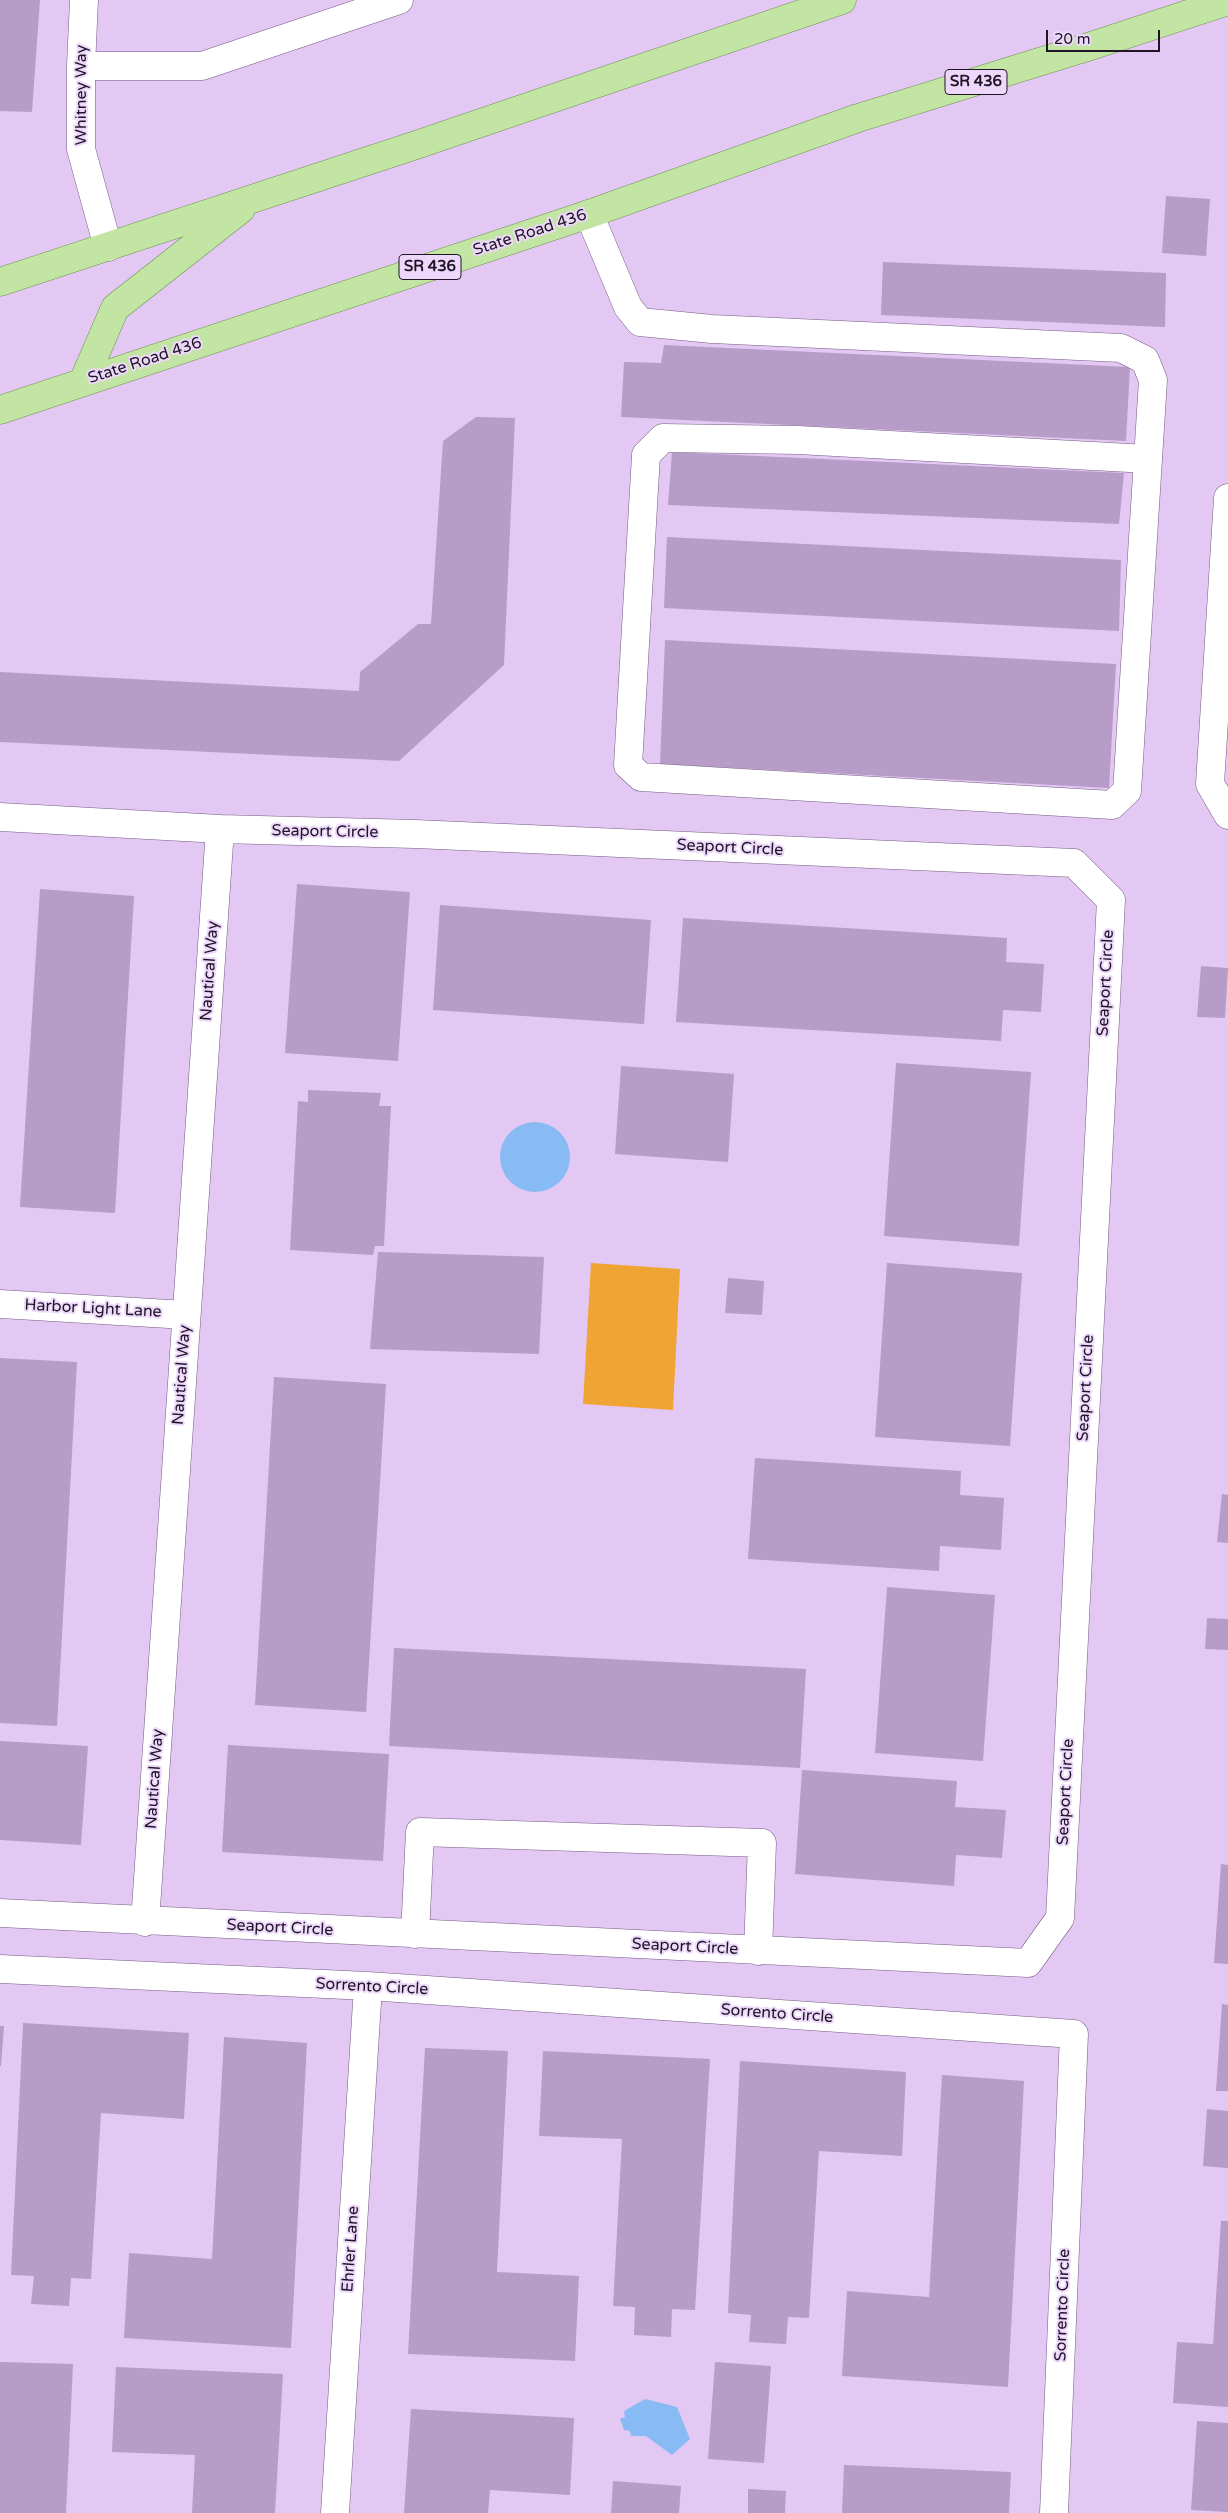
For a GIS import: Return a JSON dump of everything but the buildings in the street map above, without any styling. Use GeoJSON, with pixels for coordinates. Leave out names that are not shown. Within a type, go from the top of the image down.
{"type":"FeatureCollection","features":[{"type":"Feature","properties":{"kind":"main road"},"geometry":{"type":"LineString","coordinates":[[0,282],[425,142],[842,0]]}},
{"type":"Feature","properties":{"kind":"main road"},"geometry":{"type":"LineString","coordinates":[[1094,45],[1167,0]]}},
{"type":"Feature","properties":{"kind":"main road","name":"SR 436"},"geometry":{"type":"LineString","coordinates":[[1094,45],[1228,1]]}},
{"type":"Feature","properties":{"kind":"main road","name":"State Road 436"},"geometry":{"type":"LineString","coordinates":[[0,410],[589,214],[858,118],[1094,45]]}},
{"type":"Feature","properties":{"kind":"main road"},"geometry":{"type":"LineString","coordinates":[[83,382],[114,308],[257,196]]}},
{"type":"Feature","properties":{"kind":"street","name":"Whitney Way"},"geometry":{"type":"LineString","coordinates":[[84,0],[81,66],[81,150],[108,246]]}},
{"type":"Feature","properties":{"kind":"street"},"geometry":{"type":"LineString","coordinates":[[81,66],[202,66],[399,0]]}},
{"type":"Feature","properties":{"kind":"street"},"geometry":{"type":"LineString","coordinates":[[589,214],[628,308],[640,322],[712,329],[1121,348],[1145,360],[1153,380],[1127,791],[1112,805],[641,777],[628,765],[646,455],[663,438],[798,440],[1148,459]]}},
{"type":"Feature","properties":{"kind":"street"},"geometry":{"type":"LineString","coordinates":[[1228,498],[1210,784],[1228,815]]}},
{"type":"Feature","properties":{"kind":"street","name":"Seaport Circle"},"geometry":{"type":"LineString","coordinates":[[0,817],[220,829],[425,834],[1074,863],[1111,900],[1060,1918],[1028,1963],[145,1922],[0,1913]]}},
{"type":"Feature","properties":{"kind":"street","name":"Nautical Way"},"geometry":{"type":"LineString","coordinates":[[145,1922],[220,829]]}},
{"type":"Feature","properties":{"kind":"street","name":"Harbor Light Lane"},"geometry":{"type":"LineString","coordinates":[[0,1304],[186,1315]]}},
{"type":"Feature","properties":{"kind":"street"},"geometry":{"type":"LineString","coordinates":[[415,1934],[420,1832],[762,1843],[758,1950]]}},
{"type":"Feature","properties":{"kind":"street","name":"Sorrento Circle"},"geometry":{"type":"LineString","coordinates":[[0,1969],[368,1986],[1074,2034],[1054,2513]]}},
{"type":"Feature","properties":{"kind":"street","name":"Ehrler Lane"},"geometry":{"type":"LineString","coordinates":[[335,2513],[368,1986]]}},
{"type":"Feature","properties":{"kind":"shaded area"},"geometry":{"type":"Polygon","coordinates":[[[591,1263],[680,1269],[673,1410],[583,1404],[591,1263]]]}},
{"type":"Feature","properties":{"kind":"water"},"geometry":{"type":"Polygon","coordinates":[[[535,1122],[548,1125],[560,1132],[567,1144],[570,1157],[567,1170],[560,1182],[548,1189],[535,1192],[522,1189],[510,1182],[503,1170],[500,1157],[503,1144],[510,1132],[522,1125],[535,1122]]]}},
{"type":"Feature","properties":{"kind":"water"},"geometry":{"type":"Polygon","coordinates":[[[645,2399],[677,2407],[690,2439],[672,2455],[646,2436],[631,2436],[630,2431],[624,2430],[620,2419],[625,2417],[624,2411],[645,2399]]]}}]}
